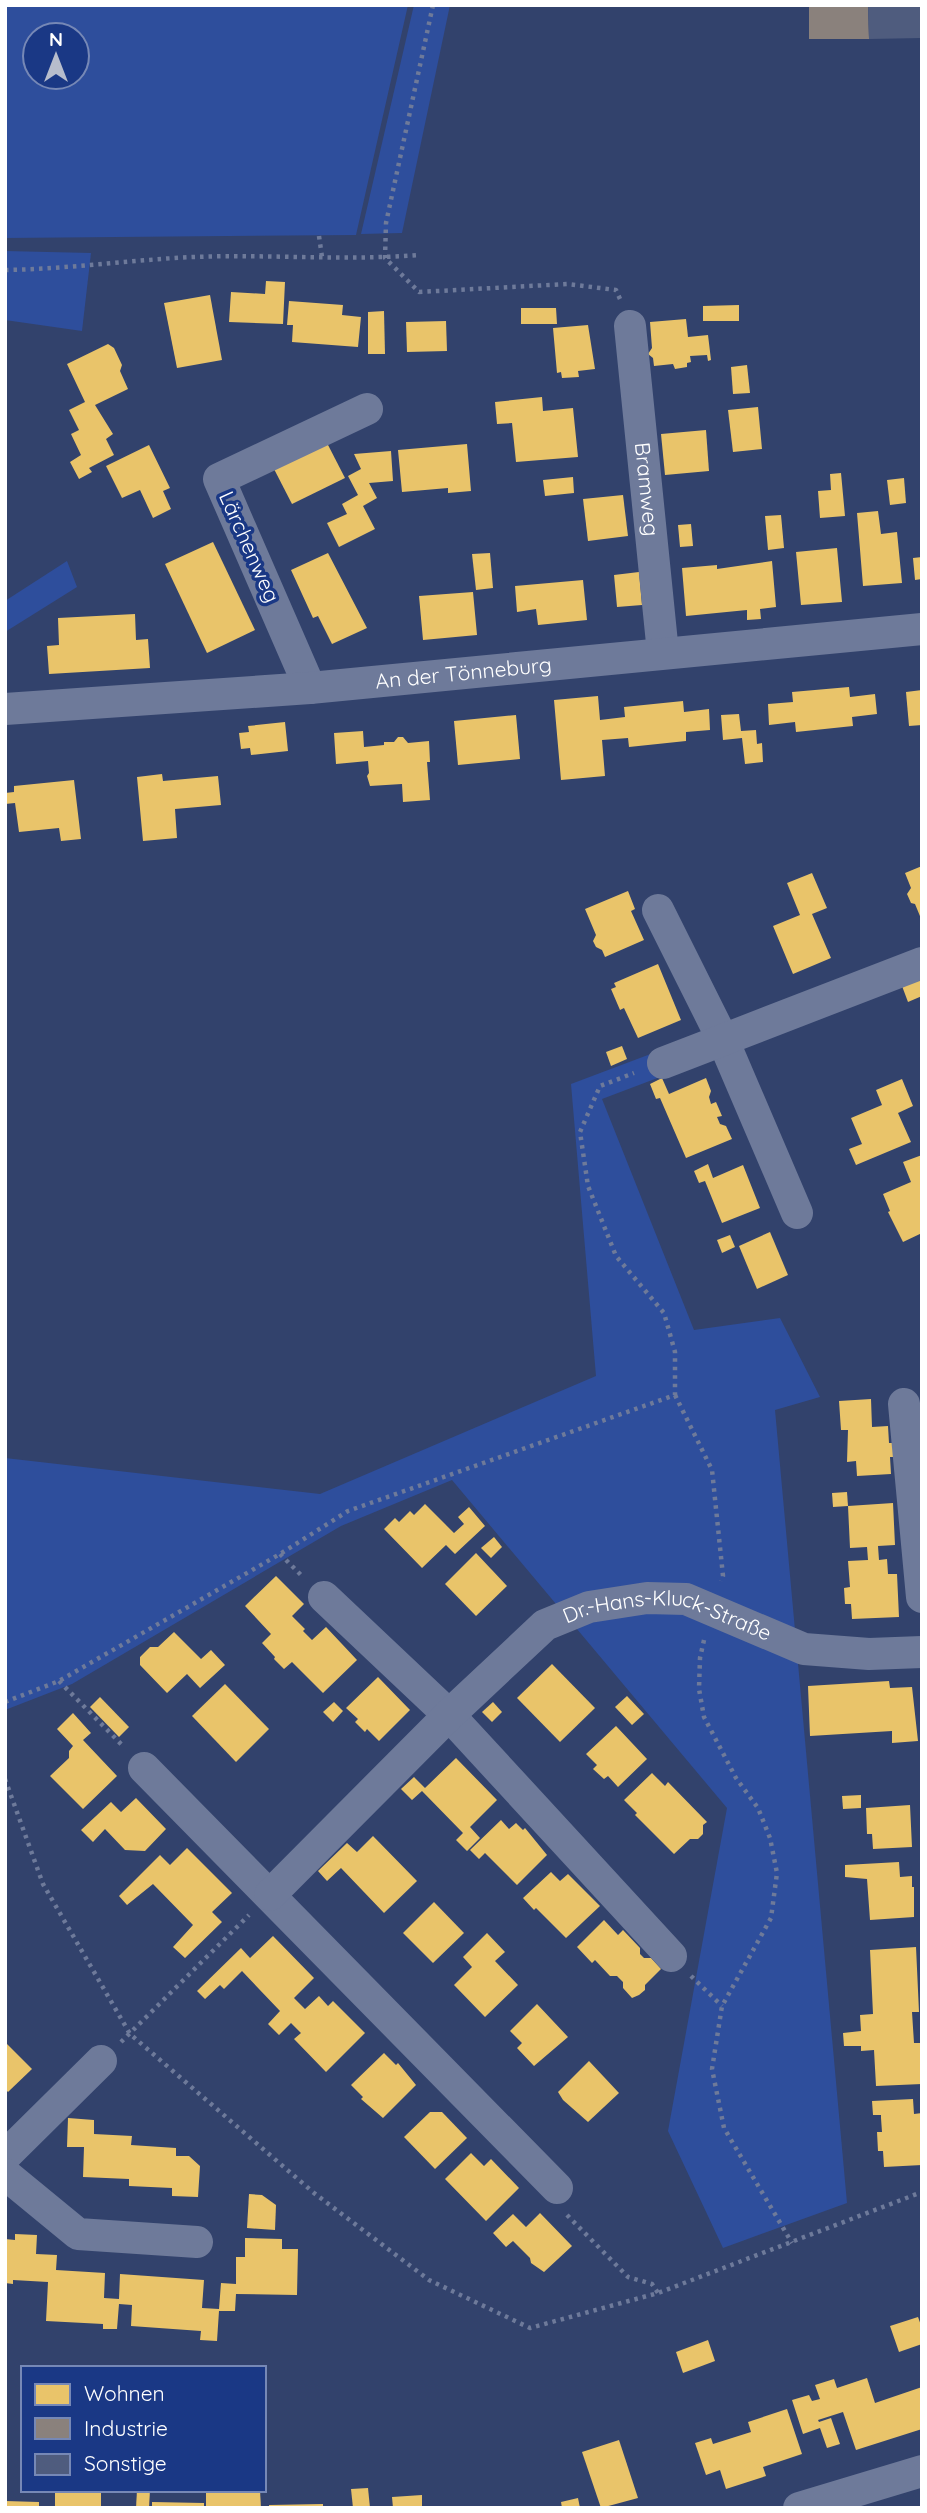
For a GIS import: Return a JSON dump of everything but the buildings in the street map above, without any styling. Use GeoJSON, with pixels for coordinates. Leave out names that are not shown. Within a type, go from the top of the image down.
{"type":"FeatureCollection","features":[{"type":"Feature","properties":{"kind":"street","name":"Bramweg"},"geometry":{"type":"LineString","coordinates":[[630,326],[663,653]]}},
{"type":"Feature","properties":{"kind":"street","name":"Lärchenweg"},"geometry":{"type":"LineString","coordinates":[[310,688],[219,479],[367,409]]}},
{"type":"Feature","properties":{"kind":"street","name":"An der Tönneburg"},"geometry":{"type":"LineString","coordinates":[[5,709],[310,688],[922,629]]}},
{"type":"Feature","properties":{"kind":"street"},"geometry":{"type":"LineString","coordinates":[[658,909],[723,1040],[797,1213]]}},
{"type":"Feature","properties":{"kind":"street"},"geometry":{"type":"LineString","coordinates":[[663,1063],[922,963]]}},
{"type":"Feature","properties":{"kind":"street"},"geometry":{"type":"LineString","coordinates":[[904,1404],[922,1597]]}},
{"type":"Feature","properties":{"kind":"street"},"geometry":{"type":"LineString","coordinates":[[324,1597],[449,1715],[671,1956]]}},
{"type":"Feature","properties":{"kind":"street","name":"Dr.-Hans-Kluck-Straße"},"geometry":{"type":"LineString","coordinates":[[270,1895],[449,1715],[545,1625],[589,1607],[647,1598],[686,1599],[804,1648],[869,1654],[922,1652]]}},
{"type":"Feature","properties":{"kind":"street"},"geometry":{"type":"LineString","coordinates":[[144,1768],[557,2188]]}},
{"type":"Feature","properties":{"kind":"street"},"geometry":{"type":"LineString","coordinates":[[5,2156],[101,2061]]}},
{"type":"Feature","properties":{"kind":"street"},"geometry":{"type":"LineString","coordinates":[[5,2174],[78,2234],[197,2242]]}},
{"type":"Feature","properties":{"kind":"street"},"geometry":{"type":"LineString","coordinates":[[799,2508],[922,2470]]}},
{"type":"Feature","properties":{"kind":"path"},"geometry":{"type":"LineString","coordinates":[[433,5],[386,223],[385,258],[419,292],[567,284],[616,290],[630,326]]}},
{"type":"Feature","properties":{"kind":"path"},"geometry":{"type":"LineString","coordinates":[[319,236],[322,257]]}},
{"type":"Feature","properties":{"kind":"path"},"geometry":{"type":"LineString","coordinates":[[5,270],[52,269],[192,257],[417,256]]}},
{"type":"Feature","properties":{"kind":"path"},"geometry":{"type":"LineString","coordinates":[[663,1063],[600,1086],[580,1132],[588,1186],[616,1256],[664,1313],[676,1352],[676,1395],[712,1470],[723,1576],[700,1658],[699,1689],[704,1717],[736,1778],[758,1808],[770,1838],[777,1872],[771,1918],[722,2006],[712,2069],[724,2128],[792,2243]]}},
{"type":"Feature","properties":{"kind":"path"},"geometry":{"type":"LineString","coordinates":[[5,1702],[59,1681],[269,1561],[348,1511],[676,1395]]}},
{"type":"Feature","properties":{"kind":"path"},"geometry":{"type":"LineString","coordinates":[[59,1681],[144,1768]]}},
{"type":"Feature","properties":{"kind":"path"},"geometry":{"type":"LineString","coordinates":[[5,1779],[43,1884],[130,2034],[314,2193],[429,2280],[530,2328],[658,2293],[922,2192]]}},
{"type":"Feature","properties":{"kind":"path"},"geometry":{"type":"LineString","coordinates":[[101,2061],[270,1895]]}},
{"type":"Feature","properties":{"kind":"path"},"geometry":{"type":"LineString","coordinates":[[671,1956],[722,2006]]}},
{"type":"Feature","properties":{"kind":"path"},"geometry":{"type":"LineString","coordinates":[[557,2188],[563,2210],[628,2277],[652,2284],[658,2293]]}},
{"type":"Feature","properties":{"kind":"shaded area"},"geometry":{"type":"Polygon","coordinates":[[[5,5],[408,5],[356,235],[5,238],[5,5]]]}},
{"type":"Feature","properties":{"kind":"shaded area"},"geometry":{"type":"Polygon","coordinates":[[[414,5],[450,5],[402,233],[361,234],[414,5]]]}},
{"type":"Feature","properties":{"kind":"shaded area"},"geometry":{"type":"Polygon","coordinates":[[[5,251],[91,253],[82,331],[5,320],[5,251]]]}},
{"type":"Feature","properties":{"kind":"shaded area"},"geometry":{"type":"Polygon","coordinates":[[[67,561],[77,587],[5,632],[5,601],[67,561]]]}},
{"type":"Feature","properties":{"kind":"shaded area"},"geometry":{"type":"Polygon","coordinates":[[[693,1038],[705,1060],[602,1099],[694,1330],[780,1318],[820,1397],[775,1410],[847,2203],[723,2248],[668,2131],[727,1808],[452,1480],[341,1526],[72,1684],[5,1710],[5,1458],[320,1494],[596,1376],[571,1084],[693,1038]]]}}]}
